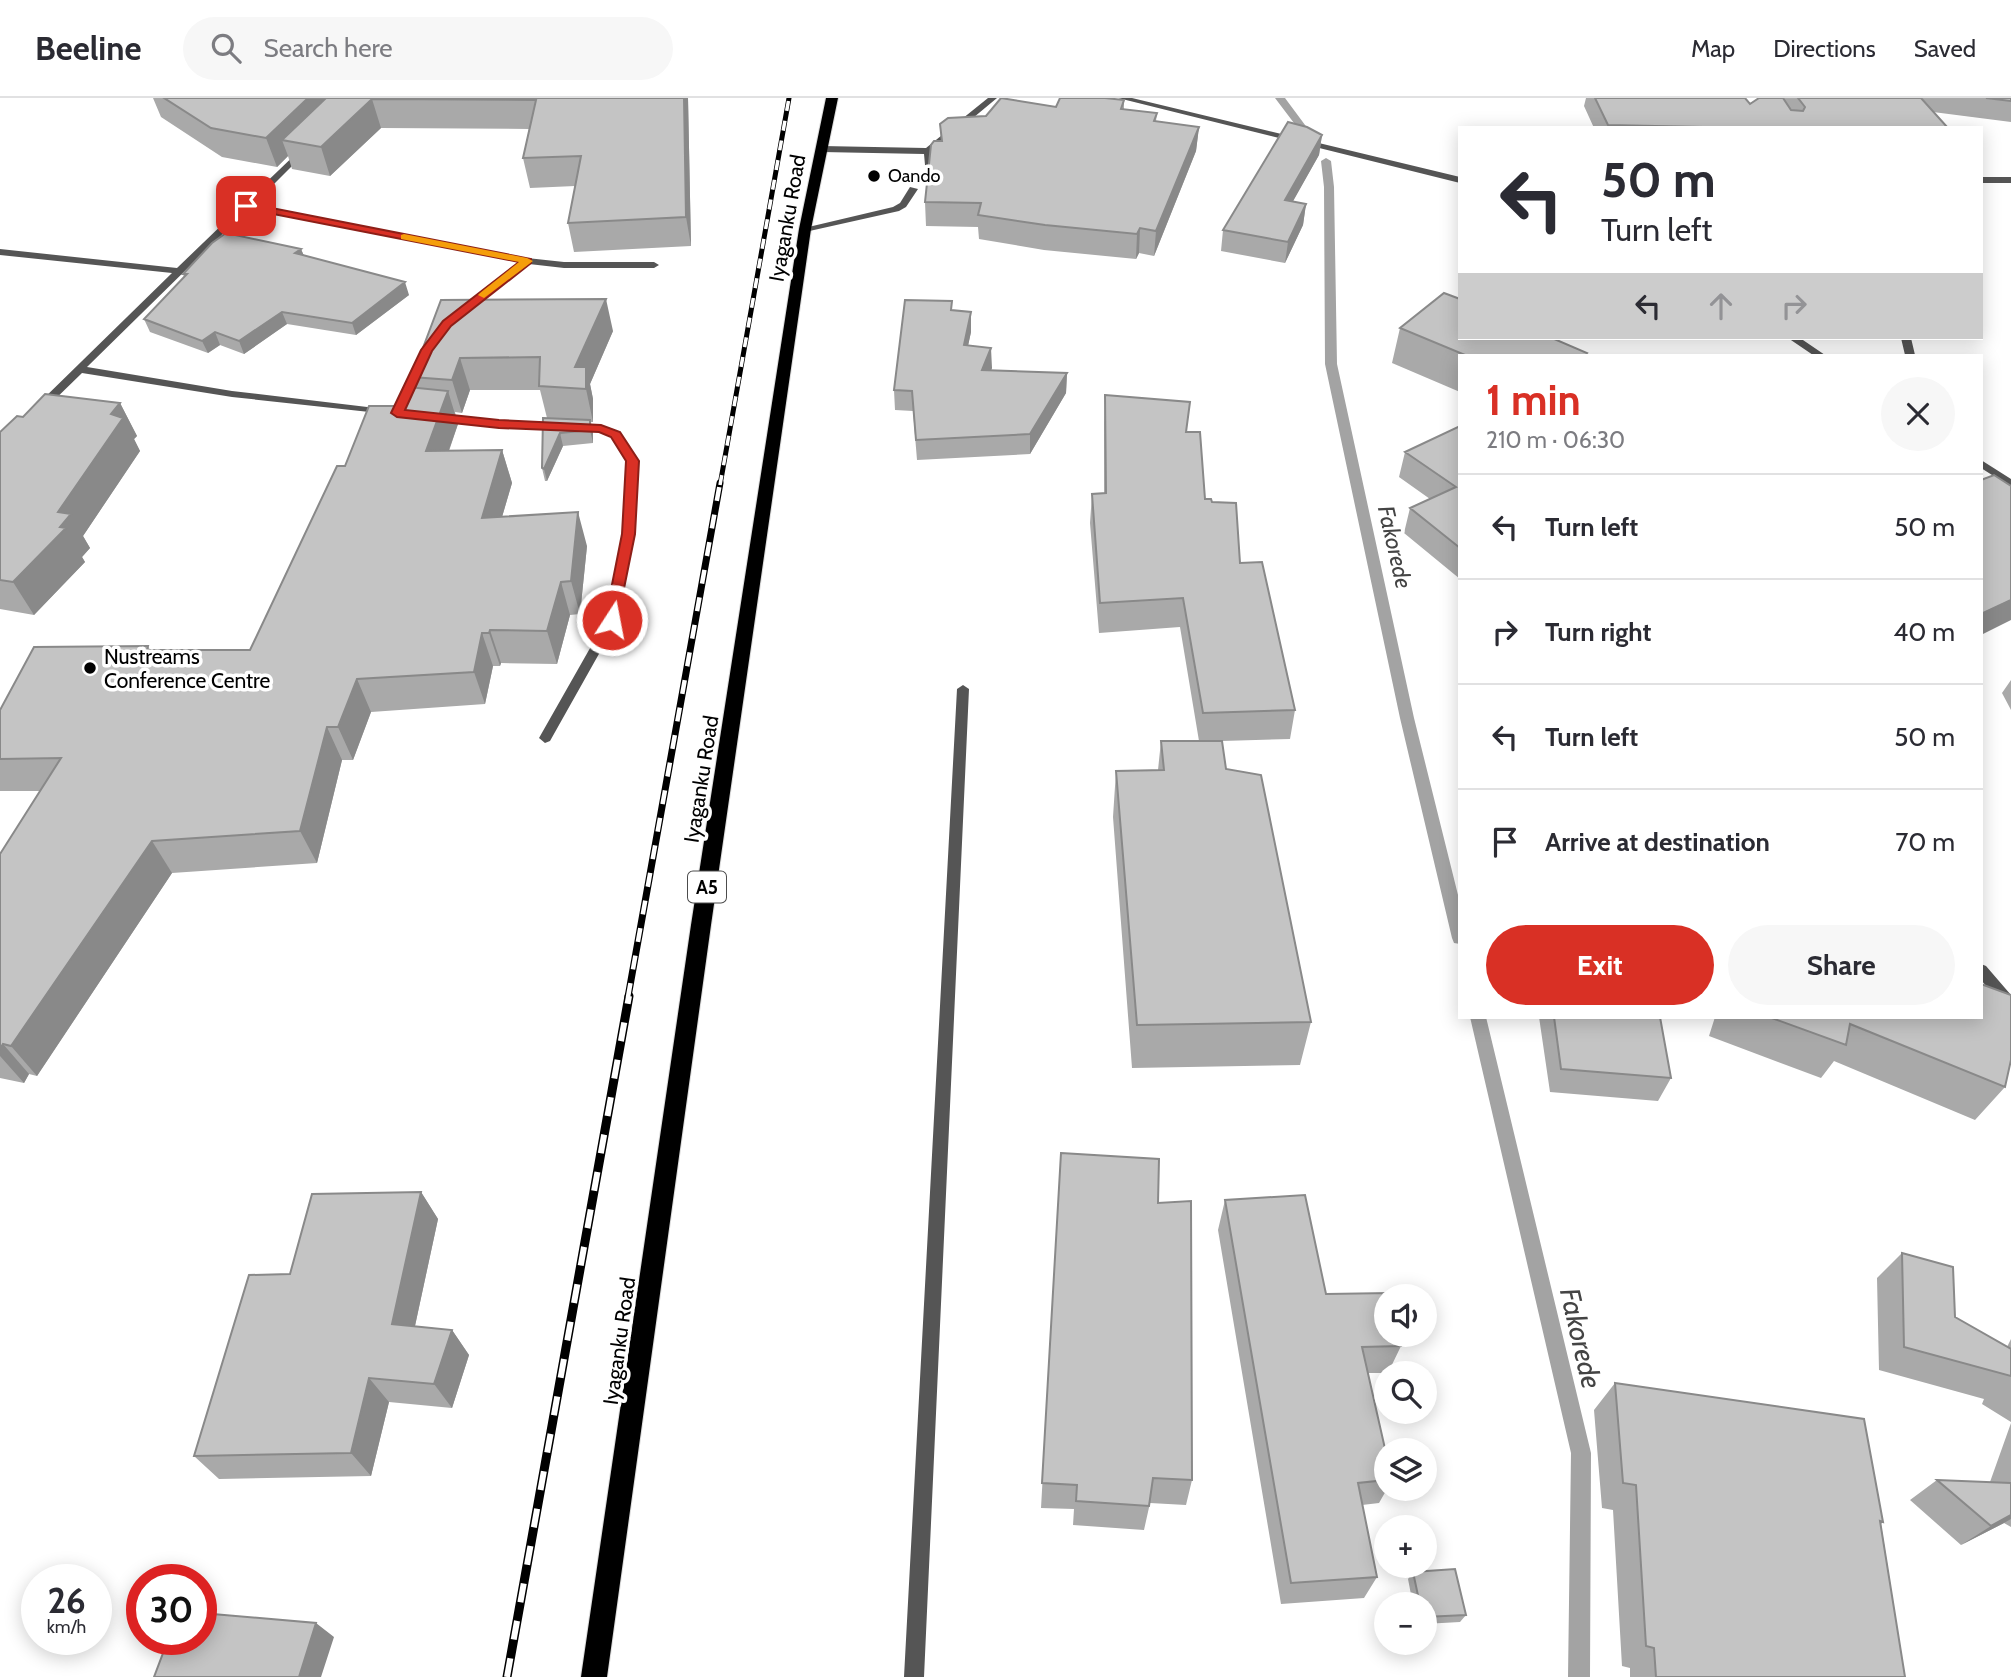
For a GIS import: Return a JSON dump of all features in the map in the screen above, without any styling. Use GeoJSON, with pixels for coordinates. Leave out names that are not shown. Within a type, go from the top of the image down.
{"type":"FeatureCollection","features":[{"type":"Feature","properties":{"kind":"highway","name":"Iyaganku Road"},"geometry":{"type":"LineString","coordinates":[[594,1677],[701,925],[805,229],[832,98]]}},
{"type":"Feature","properties":{"kind":"street"},"geometry":{"type":"LineString","coordinates":[[822,149],[929,151],[993,98]]}},
{"type":"Feature","properties":{"kind":"street"},"geometry":{"type":"LineString","coordinates":[[1122,98],[1458,180]]}},
{"type":"Feature","properties":{"kind":"street"},"geometry":{"type":"LineString","coordinates":[[29,418],[310,143]]}},
{"type":"Feature","properties":{"kind":"street"},"geometry":{"type":"LineString","coordinates":[[929,151],[929,165]]}},
{"type":"Feature","properties":{"kind":"street"},"geometry":{"type":"LineString","coordinates":[[1983,180],[2011,180]]}},
{"type":"Feature","properties":{"kind":"street"},"geometry":{"type":"LineString","coordinates":[[805,229],[896,209],[903,205],[912,189]]}},
{"type":"Feature","properties":{"kind":"street"},"geometry":{"type":"LineString","coordinates":[[246,206],[527,261],[564,265],[654,265]]}},
{"type":"Feature","properties":{"kind":"street"},"geometry":{"type":"LineString","coordinates":[[0,253],[179,271]]}},
{"type":"Feature","properties":{"kind":"street"},"geometry":{"type":"LineString","coordinates":[[457,315],[527,261]]}},
{"type":"Feature","properties":{"kind":"street"},"geometry":{"type":"LineString","coordinates":[[1796,340],[1818,354]]}},
{"type":"Feature","properties":{"kind":"street"},"geometry":{"type":"LineString","coordinates":[[397,413],[427,350]]}},
{"type":"Feature","properties":{"kind":"street"},"geometry":{"type":"LineString","coordinates":[[79,369],[232,394],[499,424],[601,428],[616,434],[632,461],[628,534],[612,620],[545,738]]}},
{"type":"Feature","properties":{"kind":"street"},"geometry":{"type":"LineString","coordinates":[[1983,464],[2011,484]]}},
{"type":"Feature","properties":{"kind":"street"},"geometry":{"type":"LineString","coordinates":[[914,1677],[963,689]]}},
{"type":"Feature","properties":{"kind":"street"},"geometry":{"type":"LineString","coordinates":[[1983,973],[2011,1005]]}},
{"type":"Feature","properties":{"kind":"street"},"geometry":{"type":"LineString","coordinates":[[1983,988],[1999,992]]}},
{"type":"Feature","properties":{"kind":"building"},"geometry":{"type":"Polygon","coordinates":[[[164,98],[308,98],[266,138],[211,128],[164,98]]]}},
{"type":"Feature","properties":{"kind":"building"},"geometry":{"type":"Polygon","coordinates":[[[326,98],[684,98],[686,217],[568,223],[581,156],[523,158],[536,100],[372,99],[321,147],[282,140],[326,98]]]}},
{"type":"Feature","properties":{"kind":"building"},"geometry":{"type":"Polygon","coordinates":[[[1001,98],[1056,107],[1060,98],[1124,100],[1121,109],[1157,113],[1154,121],[1199,127],[1156,231],[1140,228],[1137,234],[1045,225],[978,215],[981,203],[925,202],[931,145],[934,141],[942,141],[940,124],[948,118],[986,116],[1001,98]]]}},
{"type":"Feature","properties":{"kind":"building"},"geometry":{"type":"Polygon","coordinates":[[[1595,98],[1745,98],[1750,104],[1759,98],[1783,98],[1791,110],[1803,111],[1805,107],[1798,98],[1921,98],[1946,126],[1655,126],[1608,125],[1595,98]]]}},
{"type":"Feature","properties":{"kind":"building"},"geometry":{"type":"Polygon","coordinates":[[[1986,98],[2011,98],[2011,101],[1986,98]]]}},
{"type":"Feature","properties":{"kind":"building"},"geometry":{"type":"Polygon","coordinates":[[[1288,122],[1307,127],[1322,135],[1285,200],[1306,204],[1288,242],[1223,230],[1288,122]]]}},
{"type":"Feature","properties":{"kind":"building"},"geometry":{"type":"Polygon","coordinates":[[[226,233],[301,249],[295,253],[405,282],[352,323],[282,312],[239,341],[215,332],[202,341],[144,319],[212,243],[226,233]]]}},
{"type":"Feature","properties":{"kind":"building"},"geometry":{"type":"Polygon","coordinates":[[[1444,293],[1458,298],[1458,340],[1557,340],[1587,353],[1463,354],[1400,328],[1444,293]]]}},
{"type":"Feature","properties":{"kind":"building"},"geometry":{"type":"Polygon","coordinates":[[[606,299],[575,367],[586,367],[586,389],[539,386],[540,357],[460,358],[452,380],[412,377],[441,300],[606,299]]]}},
{"type":"Feature","properties":{"kind":"building"},"geometry":{"type":"Polygon","coordinates":[[[905,300],[952,301],[951,310],[971,312],[964,345],[991,348],[982,370],[1067,373],[1030,434],[916,440],[912,391],[894,390],[905,300]]]}},
{"type":"Feature","properties":{"kind":"building"},"geometry":{"type":"Polygon","coordinates":[[[408,387],[448,391],[426,451],[502,450],[482,518],[578,512],[571,581],[561,582],[547,631],[490,630],[489,633],[482,633],[474,672],[357,679],[338,727],[327,727],[300,831],[152,841],[11,1046],[3,1044],[0,1049],[0,854],[61,758],[0,759],[0,710],[34,647],[148,646],[147,650],[250,650],[337,466],[345,466],[369,406],[401,406],[408,387]]]}},
{"type":"Feature","properties":{"kind":"building"},"geometry":{"type":"Polygon","coordinates":[[[45,394],[120,403],[111,414],[123,418],[58,512],[71,514],[60,527],[66,528],[13,582],[0,580],[0,432],[17,416],[23,417],[45,394]]]}},
{"type":"Feature","properties":{"kind":"building"},"geometry":{"type":"Polygon","coordinates":[[[1105,395],[1190,402],[1186,432],[1200,432],[1205,499],[1236,503],[1240,563],[1262,562],[1295,710],[1203,713],[1183,598],[1100,603],[1092,494],[1106,493],[1105,395]]]}},
{"type":"Feature","properties":{"kind":"building"},"geometry":{"type":"Polygon","coordinates":[[[543,418],[590,420],[590,430],[560,433],[544,469],[542,468],[543,418]]]}},
{"type":"Feature","properties":{"kind":"building"},"geometry":{"type":"Polygon","coordinates":[[[1458,427],[1458,546],[1410,508],[1456,487],[1405,452],[1458,427]]]}},
{"type":"Feature","properties":{"kind":"building"},"geometry":{"type":"Polygon","coordinates":[[[1994,475],[2011,486],[2011,600],[1983,613],[1983,479],[1994,475]]]}},
{"type":"Feature","properties":{"kind":"building"},"geometry":{"type":"Polygon","coordinates":[[[1161,741],[1222,741],[1226,769],[1261,775],[1311,1022],[1137,1025],[1116,771],[1164,770],[1161,741]]]}},
{"type":"Feature","properties":{"kind":"building"},"geometry":{"type":"Polygon","coordinates":[[[1983,985],[2011,995],[2011,1060],[2005,1087],[1850,1024],[1846,1045],[1774,1019],[1983,1019],[1983,985]]]}},
{"type":"Feature","properties":{"kind":"building"},"geometry":{"type":"Polygon","coordinates":[[[1554,1019],[1660,1019],[1671,1078],[1561,1069],[1554,1019]]]}},
{"type":"Feature","properties":{"kind":"building"},"geometry":{"type":"Polygon","coordinates":[[[1061,1153],[1159,1159],[1158,1203],[1191,1201],[1192,1480],[1153,1478],[1149,1506],[1076,1501],[1077,1485],[1042,1483],[1061,1153]]]}},
{"type":"Feature","properties":{"kind":"building"},"geometry":{"type":"Polygon","coordinates":[[[421,1192],[392,1324],[452,1330],[434,1384],[369,1378],[351,1453],[194,1456],[249,1275],[290,1274],[312,1194],[421,1192]]]}},
{"type":"Feature","properties":{"kind":"building"},"geometry":{"type":"Polygon","coordinates":[[[1305,1195],[1326,1294],[1374,1293],[1374,1347],[1362,1347],[1374,1400],[1374,1424],[1379,1424],[1383,1438],[1374,1438],[1374,1481],[1358,1483],[1374,1562],[1374,1577],[1291,1583],[1225,1200],[1305,1195]]]}},
{"type":"Feature","properties":{"kind":"building"},"geometry":{"type":"Polygon","coordinates":[[[1902,1253],[1953,1267],[1955,1317],[2011,1349],[2011,1376],[1904,1347],[1902,1253]]]}},
{"type":"Feature","properties":{"kind":"building"},"geometry":{"type":"Polygon","coordinates":[[[1615,1383],[1864,1419],[1883,1522],[1880,1521],[1905,1677],[1656,1677],[1654,1648],[1646,1646],[1636,1485],[1623,1483],[1615,1383]]]}},
{"type":"Feature","properties":{"kind":"building"},"geometry":{"type":"Polygon","coordinates":[[[1937,1480],[2011,1483],[2011,1515],[1991,1526],[1937,1480]]]}},
{"type":"Feature","properties":{"kind":"building"},"geometry":{"type":"Polygon","coordinates":[[[1455,1569],[1466,1615],[1437,1616],[1437,1592],[1417,1592],[1414,1578],[1437,1578],[1437,1570],[1455,1569]]]}},
{"type":"Feature","properties":{"kind":"building"},"geometry":{"type":"Polygon","coordinates":[[[217,1614],[316,1623],[299,1677],[154,1677],[162,1655],[217,1655],[217,1614]]]}},
{"type":"Feature","properties":{"kind":"waterway","name":"Fakorede"},"geometry":{"type":"LineString","coordinates":[[1280,98],[1303,129]]}},
{"type":"Feature","properties":{"kind":"waterway","name":"Fakorede"},"geometry":{"type":"LineString","coordinates":[[1326,161],[1329,187],[1331,364],[1407,718],[1458,930]]}},
{"type":"Feature","properties":{"kind":"waterway","name":"Fakorede"},"geometry":{"type":"LineString","coordinates":[[1478,1019],[1581,1453],[1579,1677]]}},
{"type":"Feature","properties":{"kind":"railway"},"geometry":{"type":"LineString","coordinates":[[720,485],[789,98]]}},
{"type":"Feature","properties":{"kind":"railway"},"geometry":{"type":"LineString","coordinates":[[628,997],[720,483]]}},
{"type":"Feature","properties":{"kind":"railway"},"geometry":{"type":"LineString","coordinates":[[507,1677],[629,996]]}},
{"type":"Feature","properties":{"kind":"slow traffic"},"geometry":{"type":"LineString","coordinates":[[404,237],[527,261],[484,295]]}},
{"type":"Feature","properties":{"kind":"place","name":"Oando"},"geometry":{"type":"Point","coordinates":[874,176]}},
{"type":"Feature","properties":{"kind":"place","name":"Nustreams Conference Centre"},"geometry":{"type":"Point","coordinates":[90,668]}},
{"type":"Feature","properties":{"kind":"route"},"geometry":{"type":"LineString","coordinates":[[246,206],[527,261],[447,323],[427,350],[397,413],[499,424],[601,428],[616,434],[632,461],[628,534],[612,620]]}}]}
